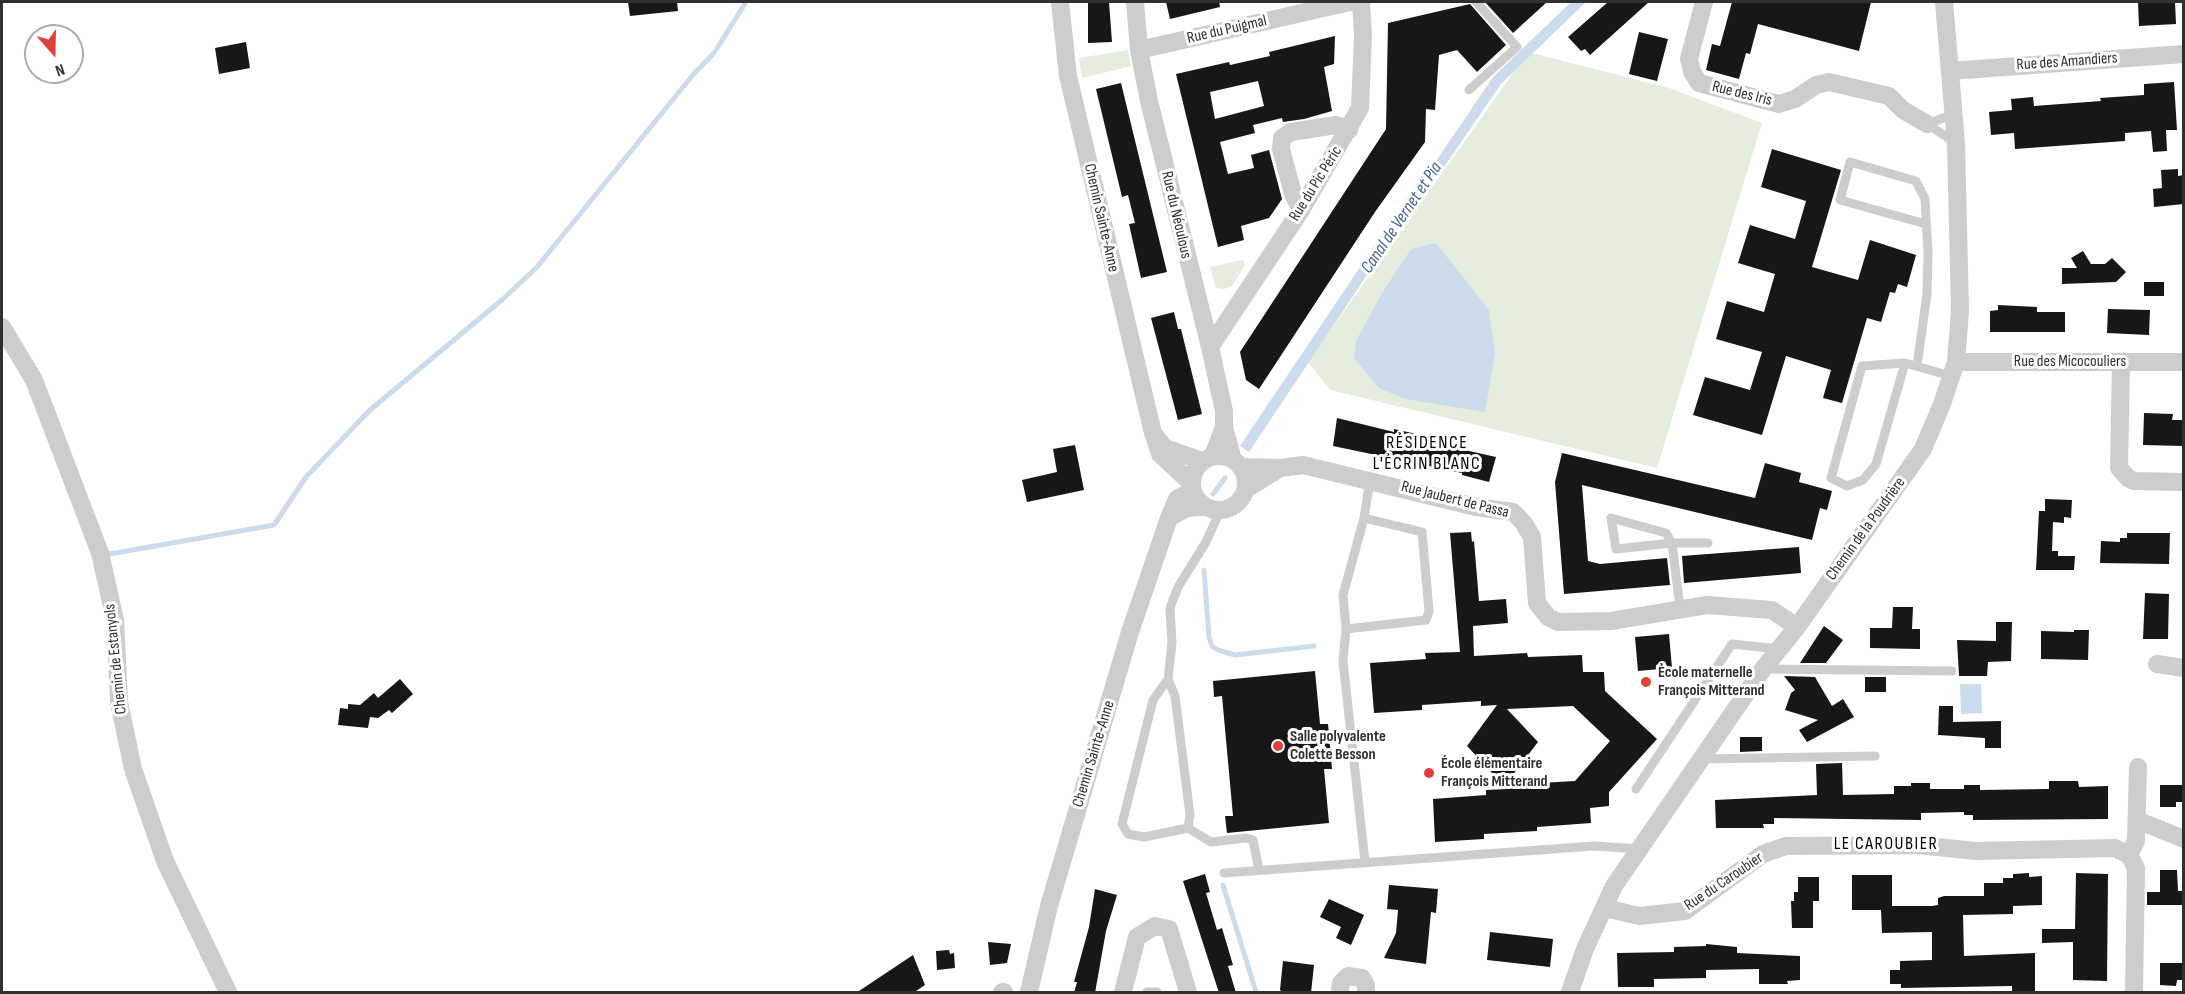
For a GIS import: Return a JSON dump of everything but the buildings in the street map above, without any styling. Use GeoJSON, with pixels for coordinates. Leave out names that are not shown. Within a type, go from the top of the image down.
{"type":"FeatureCollection","features":[{"type":"Feature","properties":{"kind":"street","name":"Chemin Sainte-Anne"},"geometry":{"type":"LineString","coordinates":[[1029,993],[1049,906],[1131,632],[1169,518],[1177,499],[1191,487],[1160,454],[1153,433],[1068,76],[1060,2]]}},
{"type":"Feature","properties":{"kind":"street","name":"Rue du Néoulous"},"geometry":{"type":"LineString","coordinates":[[1135,2],[1139,50],[1210,347],[1224,411],[1224,427],[1237,463]]}},
{"type":"Feature","properties":{"kind":"street","name":"Rue du Puigmal"},"geometry":{"type":"LineString","coordinates":[[1139,50],[1350,2]]}},
{"type":"Feature","properties":{"kind":"street","name":"Rue du Pic Péric"},"geometry":{"type":"LineString","coordinates":[[1210,347],[1301,210],[1360,108],[1363,35],[1361,2]]}},
{"type":"Feature","properties":{"kind":"street","name":"Rue des Iris"},"geometry":{"type":"LineString","coordinates":[[1704,2],[1689,59],[1692,72],[1699,83],[1779,104],[1795,99],[1816,85],[1828,82],[1889,96],[1903,110],[1927,124]]}},
{"type":"Feature","properties":{"kind":"street","name":"Chemin de la Poudrière"},"geometry":{"type":"LineString","coordinates":[[1570,993],[1585,949],[1614,886],[1763,669],[1797,627],[1923,449],[1953,369],[1960,311],[1956,143],[1944,2]]}},
{"type":"Feature","properties":{"kind":"street","name":"Rue des Amandiers"},"geometry":{"type":"LineString","coordinates":[[1950,71],[2184,54]]}},
{"type":"Feature","properties":{"kind":"street"},"geometry":{"type":"LineString","coordinates":[[1301,210],[1293,194],[1281,149],[1282,138],[1291,132],[1336,125],[1349,130]]}},
{"type":"Feature","properties":{"kind":"street"},"geometry":{"type":"LineString","coordinates":[[1200,307],[1227,322]]}},
{"type":"Feature","properties":{"kind":"street","name":"Chemin de Estanyols"},"geometry":{"type":"LineString","coordinates":[[2,327],[34,380],[100,553],[115,620],[119,702],[133,769],[165,861],[228,993]]}},
{"type":"Feature","properties":{"kind":"street"},"geometry":{"type":"LineString","coordinates":[[2121,362],[2117,461],[2128,478],[2134,481],[2184,482]]}},
{"type":"Feature","properties":{"kind":"street","name":"Rue des Micocouliers"},"geometry":{"type":"LineString","coordinates":[[1953,369],[2121,362],[2184,362]]}},
{"type":"Feature","properties":{"kind":"street","name":"Rue du Néoulous"},"geometry":{"type":"LineString","coordinates":[[1207,459],[1224,427]]}},
{"type":"Feature","properties":{"kind":"street"},"geometry":{"type":"LineString","coordinates":[[1153,433],[1165,448],[1207,459],[1237,463],[1246,477],[1246,489],[1237,504],[1212,509],[1187,508],[1169,518]]}},
{"type":"Feature","properties":{"kind":"street"},"geometry":{"type":"LineString","coordinates":[[1207,459],[1194,471],[1191,487],[1212,509]]}},
{"type":"Feature","properties":{"kind":"street","name":"Rue Jaubert de Passa"},"geometry":{"type":"LineString","coordinates":[[1237,463],[1280,468],[1303,465],[1476,507],[1513,512],[1523,522],[1532,537],[1537,603],[1548,617],[1558,621],[1611,621],[1707,605],[1772,610],[1797,627]]}},
{"type":"Feature","properties":{"kind":"street","name":"Rue Jaubert de Passa"},"geometry":{"type":"LineString","coordinates":[[1246,489],[1280,468]]}},
{"type":"Feature","properties":{"kind":"street"},"geometry":{"type":"LineString","coordinates":[[2157,663],[2184,668]]}},
{"type":"Feature","properties":{"kind":"street"},"geometry":{"type":"LineString","coordinates":[[2134,993],[2136,868],[2129,855],[2136,841],[2139,821],[2138,766]]}},
{"type":"Feature","properties":{"kind":"street"},"geometry":{"type":"LineString","coordinates":[[2139,821],[2184,839]]}},
{"type":"Feature","properties":{"kind":"street","name":"Rue du Caroubier"},"geometry":{"type":"LineString","coordinates":[[1605,908],[1639,916],[1685,911],[1763,854],[1786,846],[1918,845],[1976,851],[2115,848],[2129,855]]}},
{"type":"Feature","properties":{"kind":"street"},"geometry":{"type":"LineString","coordinates":[[1123,993],[1137,938],[1155,926],[1169,929],[1188,993]]}},
{"type":"Feature","properties":{"kind":"street"},"geometry":{"type":"LineString","coordinates":[[1340,993],[1341,983],[1348,976],[1362,978],[1366,986],[1366,993]]}},
{"type":"Feature","properties":{"kind":"lane"},"geometry":{"type":"LineString","coordinates":[[1468,90],[1517,47],[1476,2]]}},
{"type":"Feature","properties":{"kind":"lane"},"geometry":{"type":"LineString","coordinates":[[1927,124],[1954,114]]}},
{"type":"Feature","properties":{"kind":"lane"},"geometry":{"type":"LineString","coordinates":[[1927,124],[1956,143]]}},
{"type":"Feature","properties":{"kind":"lane"},"geometry":{"type":"LineString","coordinates":[[1917,366],[1927,294],[1926,224],[1925,199],[1916,181],[1850,162],[1840,200],[1926,224]]}},
{"type":"Feature","properties":{"kind":"lane"},"geometry":{"type":"LineString","coordinates":[[1905,363],[1876,464],[1863,480],[1847,486],[1831,478],[1862,366],[1905,363],[1953,369]]}},
{"type":"Feature","properties":{"kind":"lane"},"geometry":{"type":"LineString","coordinates":[[1365,862],[1343,660],[1346,629],[1343,595],[1364,518],[1370,480]]}},
{"type":"Feature","properties":{"kind":"lane"},"geometry":{"type":"LineString","coordinates":[[1188,828],[1190,815],[1175,696],[1168,679],[1172,643],[1170,608],[1178,586],[1206,542],[1212,509]]}},
{"type":"Feature","properties":{"kind":"lane"},"geometry":{"type":"LineString","coordinates":[[1346,629],[1426,620],[1429,611],[1422,532],[1364,518]]}},
{"type":"Feature","properties":{"kind":"lane"},"geometry":{"type":"LineString","coordinates":[[1680,608],[1672,543],[1666,533],[1611,518],[1616,549],[1672,543],[1708,543]]}},
{"type":"Feature","properties":{"kind":"lane"},"geometry":{"type":"LineString","coordinates":[[1636,789],[1732,644],[1778,649]]}},
{"type":"Feature","properties":{"kind":"lane"},"geometry":{"type":"LineString","coordinates":[[1763,669],[1952,671]]}},
{"type":"Feature","properties":{"kind":"lane"},"geometry":{"type":"LineString","coordinates":[[1168,679],[1153,700],[1122,824],[1128,834],[1144,837],[1188,828],[1212,842],[1246,838],[1253,840],[1259,870]]}},
{"type":"Feature","properties":{"kind":"lane"},"geometry":{"type":"LineString","coordinates":[[1702,759],[1875,756]]}},
{"type":"Feature","properties":{"kind":"lane"},"geometry":{"type":"LineString","coordinates":[[1224,873],[1594,846],[1641,849]]}},
{"type":"Feature","properties":{"kind":"lane"},"geometry":{"type":"LineString","coordinates":[[1147,993],[1157,992]]}},
{"type":"Feature","properties":{"kind":"shaded area"},"geometry":{"type":"Polygon","coordinates":[[[1128,50],[1131,66],[1082,78],[1079,58],[1128,50]]]}},
{"type":"Feature","properties":{"kind":"shaded area"},"geometry":{"type":"Polygon","coordinates":[[[1528,52],[1669,88],[1762,123],[1657,468],[1330,390],[1308,362],[1528,52]]]}},
{"type":"Feature","properties":{"kind":"shaded area"},"geometry":{"type":"Polygon","coordinates":[[[1243,260],[1245,266],[1232,286],[1224,289],[1216,288],[1210,267],[1243,260]]]}},
{"type":"Feature","properties":{"kind":"water","name":"Canal de Vernet et Pia"},"geometry":{"type":"Polygon","coordinates":[[[1571,2],[1586,2],[1501,84],[1440,173],[1415,203],[1249,452],[1240,446],[1407,197],[1432,167],[1493,77],[1571,2]]]}},
{"type":"Feature","properties":{"kind":"water"},"geometry":{"type":"Polygon","coordinates":[[[1436,243],[1489,310],[1495,353],[1485,412],[1405,399],[1379,388],[1354,358],[1356,341],[1382,293],[1411,249],[1436,243]]]}},
{"type":"Feature","properties":{"kind":"water"},"geometry":{"type":"Polygon","coordinates":[[[1960,684],[1981,684],[1982,713],[1961,714],[1960,684]]]}},
{"type":"Feature","properties":{"kind":"waterway"},"geometry":{"type":"LineString","coordinates":[[104,555],[274,525],[306,477],[370,410],[503,299],[537,267],[692,76],[714,53],[746,2]]}},
{"type":"Feature","properties":{"kind":"waterway"},"geometry":{"type":"LineString","coordinates":[[1213,494],[1225,478]]}},
{"type":"Feature","properties":{"kind":"waterway"},"geometry":{"type":"LineString","coordinates":[[1204,570],[1209,637],[1212,646],[1235,655],[1314,646]]}},
{"type":"Feature","properties":{"kind":"waterway"},"geometry":{"type":"LineString","coordinates":[[1223,885],[1256,992]]}},
{"type":"Feature","properties":{"kind":"place","name":"École maternelle François Mitterand"},"geometry":{"type":"Point","coordinates":[1646,682]}},
{"type":"Feature","properties":{"kind":"place","name":"Salle polyvalente Colette Besson"},"geometry":{"type":"Point","coordinates":[1278,746]}},
{"type":"Feature","properties":{"kind":"place","name":"École élémentaire François Mitterand"},"geometry":{"type":"Point","coordinates":[1429,773]}},
{"type":"Feature","properties":{"kind":"district","name":"RÉSIDENCE L'ÉCRIN BLANC"},"geometry":{"type":"Point","coordinates":[1427,453]}},
{"type":"Feature","properties":{"kind":"district","name":"LE CAROUBIER"},"geometry":{"type":"Point","coordinates":[1886,844]}}]}
